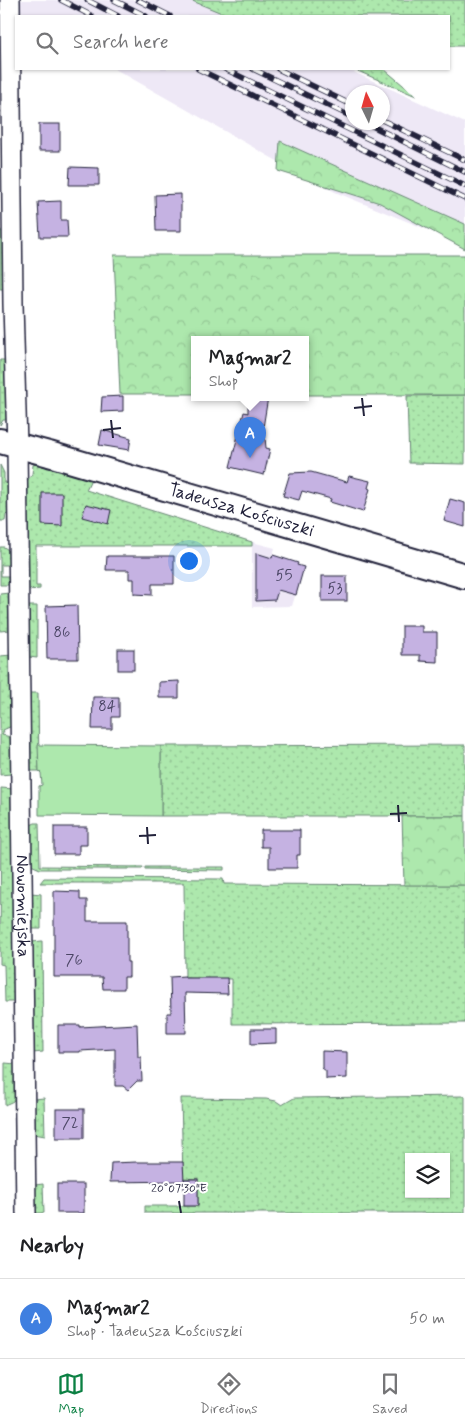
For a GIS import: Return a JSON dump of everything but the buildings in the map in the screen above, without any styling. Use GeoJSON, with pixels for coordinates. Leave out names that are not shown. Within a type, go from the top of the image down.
{"type":"FeatureCollection","features":[{"type":"Feature","properties":{"kind":"street","name":"Nowomiejska"},"geometry":{"type":"LineString","coordinates":[[7,2],[13,304],[8,444],[26,1213]]}},
{"type":"Feature","properties":{"kind":"street","name":"Tadeusza Kościuszki"},"geometry":{"type":"LineString","coordinates":[[8,444],[49,454],[465,576]]}},
{"type":"Feature","properties":{"kind":"shaded area"},"geometry":{"type":"Polygon","coordinates":[[[5,0],[197,0],[230,15],[27,15],[5,0]]]}},
{"type":"Feature","properties":{"kind":"shaded area"},"geometry":{"type":"Polygon","coordinates":[[[117,70],[349,70],[382,85],[345,85],[345,130],[390,130],[390,89],[465,123],[465,245],[335,192],[117,70]]]}},
{"type":"Feature","properties":{"kind":"shaded area"},"geometry":{"type":"Polygon","coordinates":[[[252,542],[275,548],[273,555],[298,563],[297,565],[304,567],[292,606],[252,607],[252,542]]]}},
{"type":"Feature","properties":{"kind":"green space"},"geometry":{"type":"Polygon","coordinates":[[[190,0],[465,0],[465,46],[450,46],[450,15],[227,15],[190,0]]]}},
{"type":"Feature","properties":{"kind":"green space"},"geometry":{"type":"Polygon","coordinates":[[[355,70],[385,70],[416,96],[355,70]]]}},
{"type":"Feature","properties":{"kind":"green space"},"geometry":{"type":"Polygon","coordinates":[[[280,141],[465,224],[465,249],[380,203],[278,171],[280,141]]]}},
{"type":"Feature","properties":{"kind":"green space"},"geometry":{"type":"Polygon","coordinates":[[[0,230],[4,233],[4,289],[0,289],[0,230]]]}},
{"type":"Feature","properties":{"kind":"green space"},"geometry":{"type":"Polygon","coordinates":[[[114,255],[465,255],[465,395],[309,395],[309,336],[191,336],[191,394],[120,394],[114,255]]]}},
{"type":"Feature","properties":{"kind":"green space"},"geometry":{"type":"Polygon","coordinates":[[[0,360],[5,360],[6,420],[3,420],[0,425],[0,360]]]}},
{"type":"Feature","properties":{"kind":"green space"},"geometry":{"type":"Polygon","coordinates":[[[465,395],[465,464],[409,463],[407,396],[465,395]]]}},
{"type":"Feature","properties":{"kind":"green space"},"geometry":{"type":"Polygon","coordinates":[[[0,465],[4,473],[4,483],[7,483],[9,511],[6,514],[5,521],[0,521],[0,465]]]}},
{"type":"Feature","properties":{"kind":"green space"},"geometry":{"type":"Polygon","coordinates":[[[33,465],[50,466],[91,479],[86,490],[252,542],[252,546],[36,546],[36,586],[40,586],[40,589],[28,590],[27,481],[32,474],[33,465]]]}},
{"type":"Feature","properties":{"kind":"green space"},"geometry":{"type":"Polygon","coordinates":[[[0,547],[8,550],[9,565],[1,565],[1,576],[11,576],[8,585],[0,585],[0,547]]]}},
{"type":"Feature","properties":{"kind":"green space"},"geometry":{"type":"Polygon","coordinates":[[[9,593],[10,630],[0,631],[0,594],[9,593]]]}},
{"type":"Feature","properties":{"kind":"green space"},"geometry":{"type":"Polygon","coordinates":[[[29,606],[37,606],[37,658],[29,657],[29,606]]]}},
{"type":"Feature","properties":{"kind":"green space"},"geometry":{"type":"Polygon","coordinates":[[[12,655],[12,726],[3,730],[2,735],[11,737],[12,740],[13,772],[0,775],[0,656],[12,655]]]}},
{"type":"Feature","properties":{"kind":"green space"},"geometry":{"type":"Polygon","coordinates":[[[30,693],[38,693],[39,771],[30,771],[30,693]]]}},
{"type":"Feature","properties":{"kind":"green space"},"geometry":{"type":"Polygon","coordinates":[[[38,745],[161,746],[161,816],[39,815],[39,786],[42,785],[41,773],[39,771],[38,745]]]}},
{"type":"Feature","properties":{"kind":"green space"},"geometry":{"type":"Polygon","coordinates":[[[465,745],[465,816],[161,816],[161,746],[465,745]]]}},
{"type":"Feature","properties":{"kind":"green space"},"geometry":{"type":"Polygon","coordinates":[[[1,788],[14,789],[15,1002],[5,1002],[4,965],[0,964],[1,788]]]}},
{"type":"Feature","properties":{"kind":"green space"},"geometry":{"type":"Polygon","coordinates":[[[402,816],[465,816],[465,885],[404,885],[402,816]]]}},
{"type":"Feature","properties":{"kind":"green space"},"geometry":{"type":"Polygon","coordinates":[[[39,823],[40,866],[143,867],[142,869],[40,869],[31,865],[31,825],[39,823]]]}},
{"type":"Feature","properties":{"kind":"green space"},"geometry":{"type":"Polygon","coordinates":[[[145,867],[224,867],[224,870],[145,869],[145,867]]]}},
{"type":"Feature","properties":{"kind":"green space"},"geometry":{"type":"Polygon","coordinates":[[[44,878],[223,879],[224,884],[465,885],[465,1023],[232,1024],[232,979],[185,978],[184,883],[40,883],[44,878]]]}},
{"type":"Feature","properties":{"kind":"green space"},"geometry":{"type":"Polygon","coordinates":[[[31,893],[41,894],[41,929],[32,929],[31,893]]]}},
{"type":"Feature","properties":{"kind":"green space"},"geometry":{"type":"Polygon","coordinates":[[[42,941],[43,1052],[33,1053],[32,942],[42,941]]]}},
{"type":"Feature","properties":{"kind":"green space"},"geometry":{"type":"Polygon","coordinates":[[[5,1063],[16,1064],[17,1084],[15,1098],[5,1105],[5,1063]]]}},
{"type":"Feature","properties":{"kind":"green space"},"geometry":{"type":"Polygon","coordinates":[[[465,1096],[465,1213],[145,1213],[145,1206],[198,1206],[198,1179],[183,1178],[181,1098],[266,1099],[276,1101],[282,1105],[294,1098],[465,1096]]]}},
{"type":"Feature","properties":{"kind":"green space"},"geometry":{"type":"Polygon","coordinates":[[[44,1098],[45,1136],[34,1134],[34,1099],[44,1098]]]}},
{"type":"Feature","properties":{"kind":"green space"},"geometry":{"type":"Polygon","coordinates":[[[43,1184],[44,1213],[35,1213],[35,1185],[43,1184]]]}},
{"type":"Feature","properties":{"kind":"railway"},"geometry":{"type":"LineString","coordinates":[[61,0],[90,15]]}},
{"type":"Feature","properties":{"kind":"railway"},"geometry":{"type":"LineString","coordinates":[[87,0],[116,15]]}},
{"type":"Feature","properties":{"kind":"railway"},"geometry":{"type":"LineString","coordinates":[[114,0],[144,15]]}},
{"type":"Feature","properties":{"kind":"railway"},"geometry":{"type":"LineString","coordinates":[[138,0],[168,15]]}},
{"type":"Feature","properties":{"kind":"railway"},"geometry":{"type":"LineString","coordinates":[[200,70],[465,199]]}},
{"type":"Feature","properties":{"kind":"railway"},"geometry":{"type":"LineString","coordinates":[[227,70],[465,186]]}},
{"type":"Feature","properties":{"kind":"railway"},"geometry":{"type":"LineString","coordinates":[[255,70],[345,114]]}},
{"type":"Feature","properties":{"kind":"railway"},"geometry":{"type":"LineString","coordinates":[[280,70],[345,102]]}},
{"type":"Feature","properties":{"kind":"railway"},"geometry":{"type":"LineString","coordinates":[[390,124],[465,160]]}},
{"type":"Feature","properties":{"kind":"railway"},"geometry":{"type":"LineString","coordinates":[[380,130],[465,172]]}},
{"type":"Feature","properties":{"kind":"place","name":"Magmar2"},"geometry":{"type":"Point","coordinates":[250,458]}}]}
